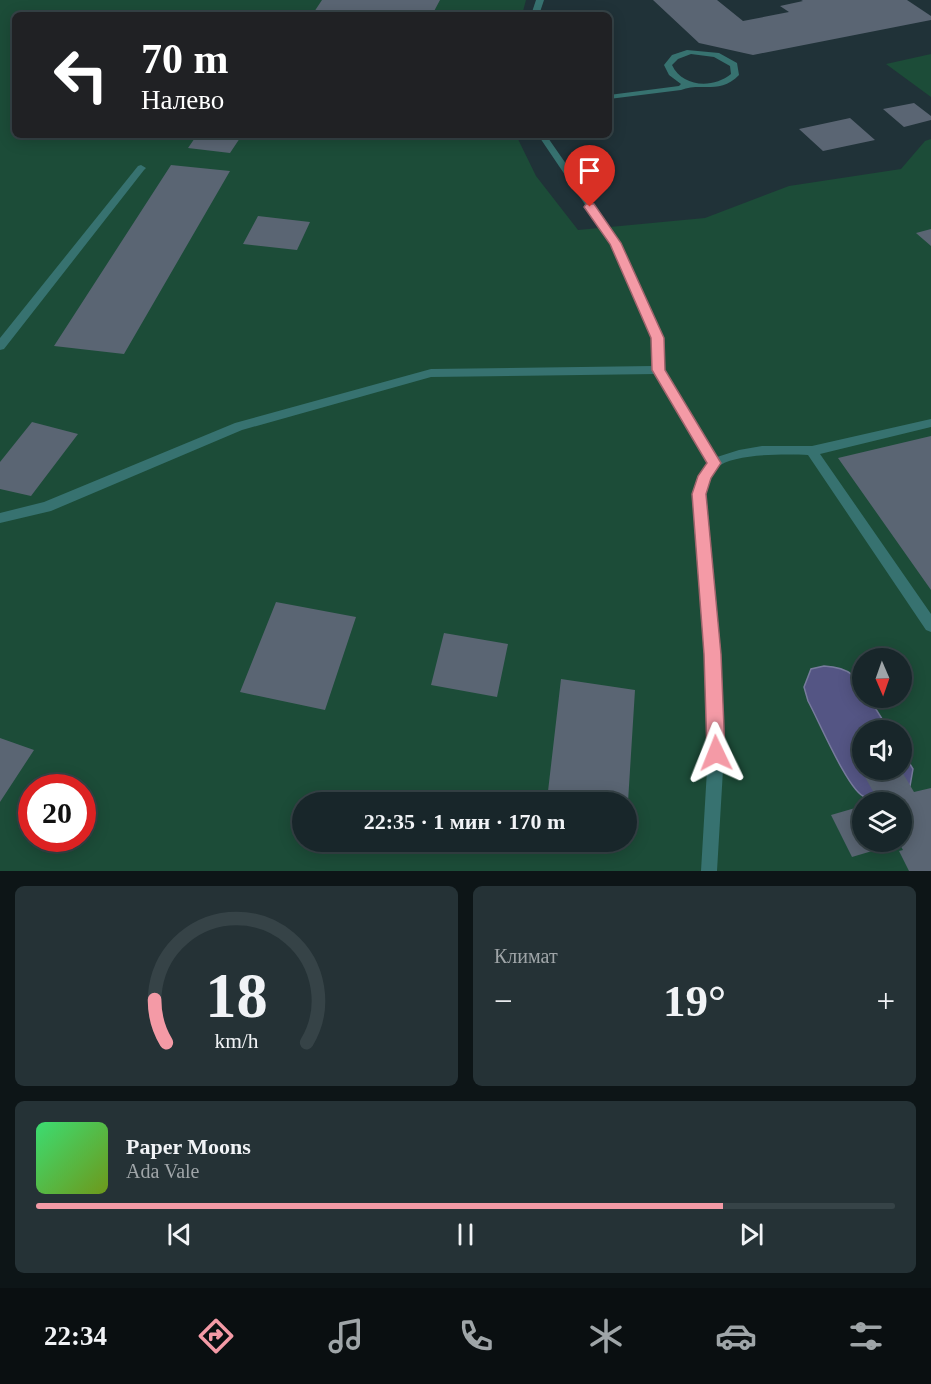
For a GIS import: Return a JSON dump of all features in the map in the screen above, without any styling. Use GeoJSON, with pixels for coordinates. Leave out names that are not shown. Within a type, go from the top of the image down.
{"type":"FeatureCollection","features":[{"type":"Feature","properties":{"kind":"lane"},"geometry":{"type":"LineString","coordinates":[[612,97],[681,88],[687,83],[720,84],[733,78],[735,69],[727,59],[716,55],[685,53],[671,59],[668,68],[676,78],[687,83]]}},
{"type":"Feature","properties":{"kind":"lane"},"geometry":{"type":"LineString","coordinates":[[544,138],[615,243],[657,338],[659,370],[714,463]]}},
{"type":"Feature","properties":{"kind":"lane"},"geometry":{"type":"LineString","coordinates":[[0,346],[141,168]]}},
{"type":"Feature","properties":{"kind":"lane"},"geometry":{"type":"LineString","coordinates":[[0,518],[46,507],[240,426],[431,373],[659,370]]}},
{"type":"Feature","properties":{"kind":"lane"},"geometry":{"type":"LineString","coordinates":[[709,871],[716,753],[712,654],[699,494],[705,476],[714,463],[739,453],[770,448],[812,451],[931,423]]}},
{"type":"Feature","properties":{"kind":"lane"},"geometry":{"type":"LineString","coordinates":[[812,451],[931,626]]}},
{"type":"Feature","properties":{"kind":"green space"},"geometry":{"type":"Polygon","coordinates":[[[0,0],[526,0],[523,12],[12,12],[12,138],[517,138],[536,176],[578,230],[705,218],[789,186],[901,169],[925,141],[931,139],[931,871],[0,871],[0,0]]]}},
{"type":"Feature","properties":{"kind":"green space"},"geometry":{"type":"Polygon","coordinates":[[[931,54],[931,97],[886,64],[931,54]]]}},
{"type":"Feature","properties":{"kind":"water"},"geometry":{"type":"Polygon","coordinates":[[[824,666],[850,673],[852,675],[852,708],[875,708],[883,720],[852,720],[852,780],[911,780],[910,786],[895,792],[858,792],[834,754],[808,701],[804,687],[811,669],[824,666]]]}},
{"type":"Feature","properties":{"kind":"building"},"geometry":{"type":"Polygon","coordinates":[[[322,0],[440,0],[434,12],[314,12],[322,0]]]}},
{"type":"Feature","properties":{"kind":"building"},"geometry":{"type":"Polygon","coordinates":[[[653,0],[717,0],[743,21],[789,12],[780,6],[803,1],[801,0],[907,0],[931,16],[931,20],[753,55],[699,43],[653,0]]]}},
{"type":"Feature","properties":{"kind":"building"},"geometry":{"type":"Polygon","coordinates":[[[914,103],[931,116],[931,120],[904,127],[883,109],[914,103]]]}},
{"type":"Feature","properties":{"kind":"building"},"geometry":{"type":"Polygon","coordinates":[[[850,118],[875,140],[823,151],[799,129],[850,118]]]}},
{"type":"Feature","properties":{"kind":"building"},"geometry":{"type":"Polygon","coordinates":[[[195,138],[240,138],[230,153],[188,148],[195,138]]]}},
{"type":"Feature","properties":{"kind":"building"},"geometry":{"type":"Polygon","coordinates":[[[171,165],[230,171],[124,354],[54,346],[171,165]]]}},
{"type":"Feature","properties":{"kind":"building"},"geometry":{"type":"Polygon","coordinates":[[[258,216],[310,222],[297,250],[243,244],[258,216]]]}},
{"type":"Feature","properties":{"kind":"building"},"geometry":{"type":"Polygon","coordinates":[[[931,229],[931,246],[916,233],[931,229]]]}},
{"type":"Feature","properties":{"kind":"building"},"geometry":{"type":"Polygon","coordinates":[[[32,422],[78,434],[31,496],[0,489],[0,462],[32,422]]]}},
{"type":"Feature","properties":{"kind":"building"},"geometry":{"type":"Polygon","coordinates":[[[931,436],[931,590],[838,458],[931,436]]]}},
{"type":"Feature","properties":{"kind":"building"},"geometry":{"type":"Polygon","coordinates":[[[276,602],[356,617],[325,710],[240,692],[276,602]]]}},
{"type":"Feature","properties":{"kind":"building"},"geometry":{"type":"Polygon","coordinates":[[[444,633],[508,644],[497,697],[431,685],[444,633]]]}},
{"type":"Feature","properties":{"kind":"building"},"geometry":{"type":"Polygon","coordinates":[[[561,679],[635,690],[629,792],[548,792],[561,679]]]}},
{"type":"Feature","properties":{"kind":"building"},"geometry":{"type":"Polygon","coordinates":[[[0,738],[34,750],[0,802],[0,738]]]}},
{"type":"Feature","properties":{"kind":"building"},"geometry":{"type":"Polygon","coordinates":[[[867,780],[907,780],[914,792],[931,788],[931,871],[909,871],[900,852],[912,852],[912,792],[873,792],[867,780]]]}},
{"type":"Feature","properties":{"kind":"building"},"geometry":{"type":"Polygon","coordinates":[[[852,809],[852,852],[869,852],[852,857],[831,815],[852,809]]]}},
{"type":"Feature","properties":{"kind":"route"},"geometry":{"type":"LineString","coordinates":[[590,207],[615,243],[657,338],[659,370],[714,463],[705,476],[699,494],[712,654],[716,753]]}}]}
